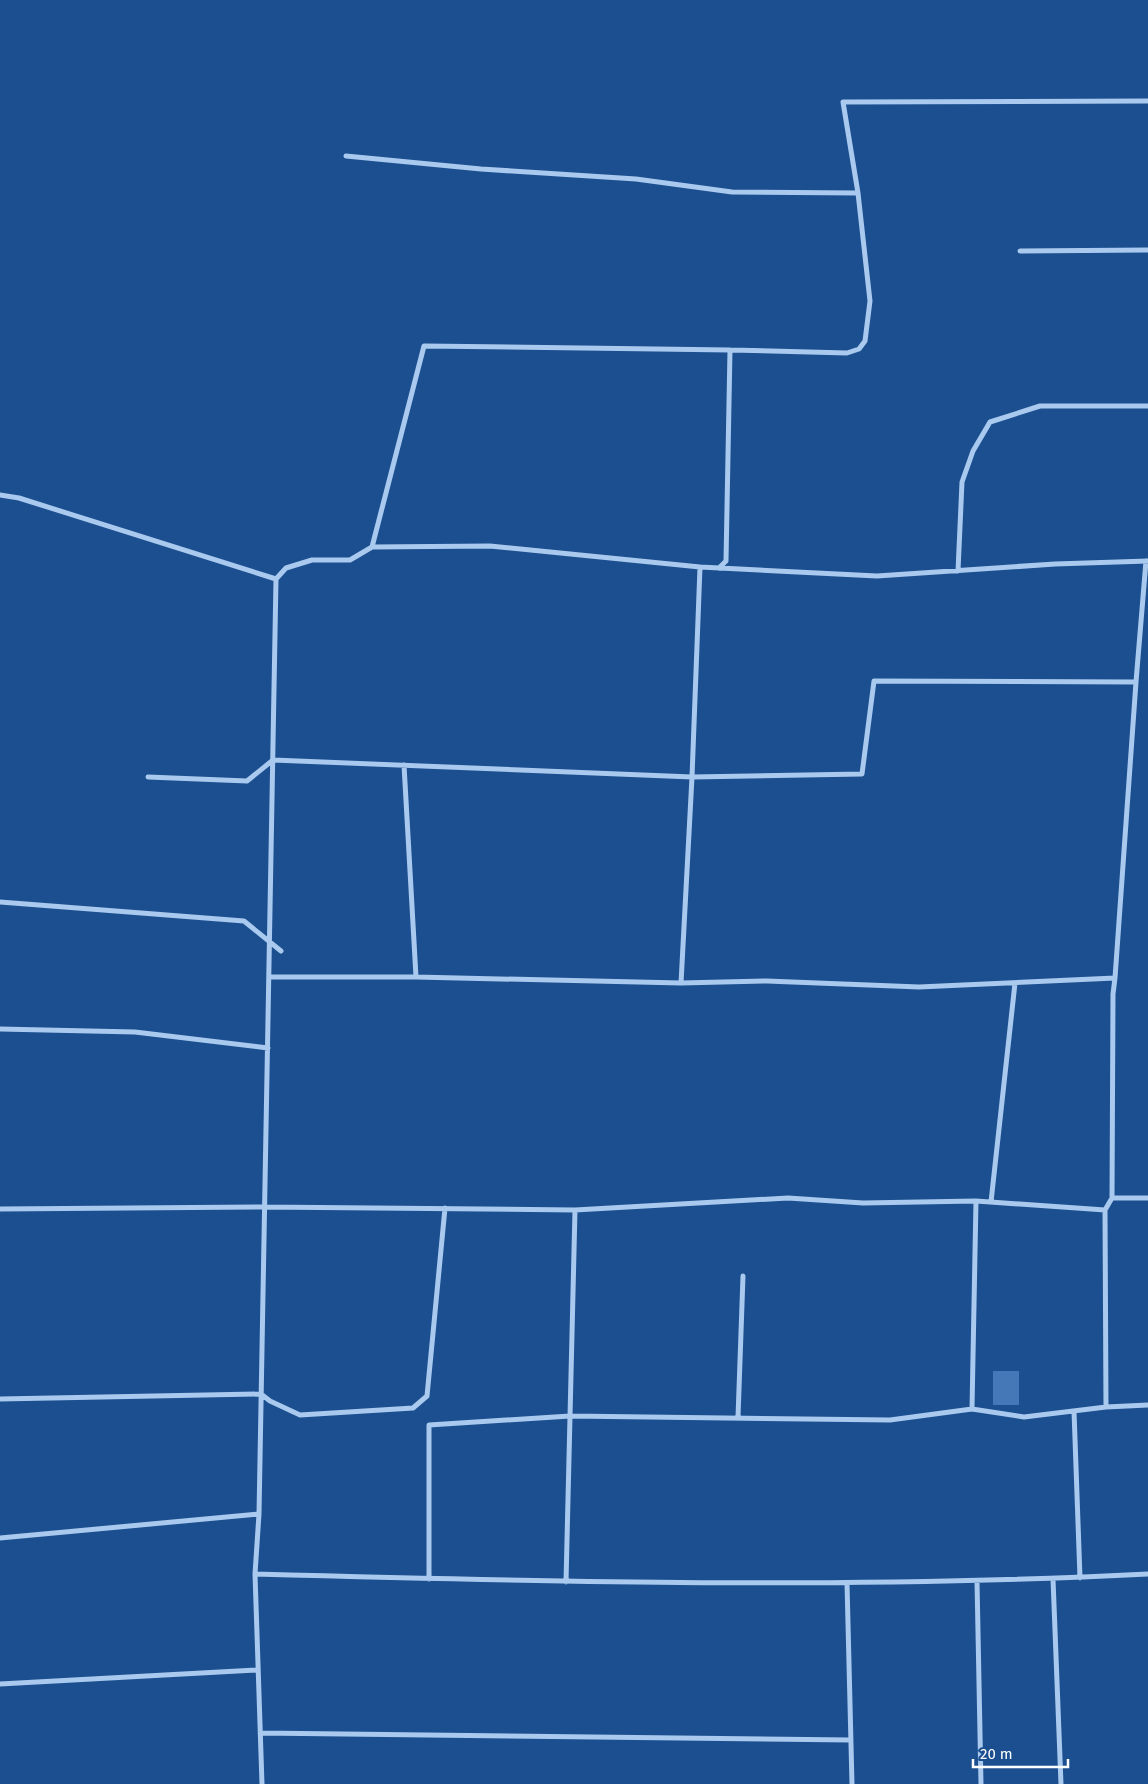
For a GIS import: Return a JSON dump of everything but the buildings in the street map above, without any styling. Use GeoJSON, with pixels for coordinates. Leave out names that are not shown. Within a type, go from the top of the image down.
{"type":"FeatureCollection","features":[{"type":"Feature","properties":{"kind":"street"},"geometry":{"type":"LineString","coordinates":[[372,547],[424,346],[847,353],[859,349],[865,341],[870,300],[858,193],[843,102],[1148,101]]}},
{"type":"Feature","properties":{"kind":"street"},"geometry":{"type":"LineString","coordinates":[[346,156],[636,179],[732,192],[858,193]]}},
{"type":"Feature","properties":{"kind":"street"},"geometry":{"type":"LineString","coordinates":[[1020,251],[1148,250]]}},
{"type":"Feature","properties":{"kind":"street"},"geometry":{"type":"LineString","coordinates":[[720,568],[726,561],[730,350]]}},
{"type":"Feature","properties":{"kind":"street"},"geometry":{"type":"LineString","coordinates":[[958,571],[962,482],[973,451],[990,422],[1040,406],[1148,406]]}},
{"type":"Feature","properties":{"kind":"street"},"geometry":{"type":"LineString","coordinates":[[0,495],[19,498],[276,579]]}},
{"type":"Feature","properties":{"kind":"street"},"geometry":{"type":"LineString","coordinates":[[262,1784],[255,1574],[259,1514],[276,579],[286,568],[312,560],[350,560],[372,547],[490,546],[700,567],[877,576],[1055,564],[1147,561],[1113,994],[1112,1198],[1105,1210],[1106,1407]]}},
{"type":"Feature","properties":{"kind":"street"},"geometry":{"type":"LineString","coordinates":[[681,983],[692,777],[700,567]]}},
{"type":"Feature","properties":{"kind":"street"},"geometry":{"type":"LineString","coordinates":[[148,777],[247,781],[273,760],[692,777],[862,774],[874,681],[1136,682]]}},
{"type":"Feature","properties":{"kind":"street"},"geometry":{"type":"LineString","coordinates":[[404,765],[416,977]]}},
{"type":"Feature","properties":{"kind":"street"},"geometry":{"type":"LineString","coordinates":[[0,902],[244,921],[281,951]]}},
{"type":"Feature","properties":{"kind":"street"},"geometry":{"type":"LineString","coordinates":[[269,977],[416,977],[681,983],[767,981],[919,987],[1115,978]]}},
{"type":"Feature","properties":{"kind":"street"},"geometry":{"type":"LineString","coordinates":[[991,1202],[1015,983]]}},
{"type":"Feature","properties":{"kind":"street"},"geometry":{"type":"LineString","coordinates":[[0,1029],[135,1032],[268,1048]]}},
{"type":"Feature","properties":{"kind":"street"},"geometry":{"type":"LineString","coordinates":[[0,1209],[264,1206],[575,1210],[788,1198],[863,1203],[976,1201],[1105,1210]]}},
{"type":"Feature","properties":{"kind":"street"},"geometry":{"type":"LineString","coordinates":[[1112,1198],[1148,1198]]}},
{"type":"Feature","properties":{"kind":"street"},"geometry":{"type":"LineString","coordinates":[[972,1409],[976,1201]]}},
{"type":"Feature","properties":{"kind":"street"},"geometry":{"type":"LineString","coordinates":[[0,1399],[261,1394],[270,1401],[300,1415],[413,1408],[428,1396],[445,1208]]}},
{"type":"Feature","properties":{"kind":"street"},"geometry":{"type":"LineString","coordinates":[[566,1582],[575,1210]]}},
{"type":"Feature","properties":{"kind":"street"},"geometry":{"type":"LineString","coordinates":[[738,1417],[743,1276]]}},
{"type":"Feature","properties":{"kind":"street"},"geometry":{"type":"LineString","coordinates":[[429,1579],[429,1426],[570,1416],[890,1420],[972,1409],[1024,1417],[1106,1407],[1148,1405]]}},
{"type":"Feature","properties":{"kind":"street"},"geometry":{"type":"LineString","coordinates":[[1074,1411],[1080,1578]]}},
{"type":"Feature","properties":{"kind":"street"},"geometry":{"type":"LineString","coordinates":[[0,1538],[259,1514]]}},
{"type":"Feature","properties":{"kind":"street"},"geometry":{"type":"LineString","coordinates":[[255,1574],[566,1582],[847,1583],[1053,1579],[1148,1574]]}},
{"type":"Feature","properties":{"kind":"street"},"geometry":{"type":"LineString","coordinates":[[1053,1579],[1061,1784]]}},
{"type":"Feature","properties":{"kind":"street"},"geometry":{"type":"LineString","coordinates":[[977,1581],[981,1784]]}},
{"type":"Feature","properties":{"kind":"street"},"geometry":{"type":"LineString","coordinates":[[847,1583],[852,1784]]}},
{"type":"Feature","properties":{"kind":"street"},"geometry":{"type":"LineString","coordinates":[[0,1684],[258,1670]]}},
{"type":"Feature","properties":{"kind":"street"},"geometry":{"type":"LineString","coordinates":[[260,1733],[851,1740]]}}]}
